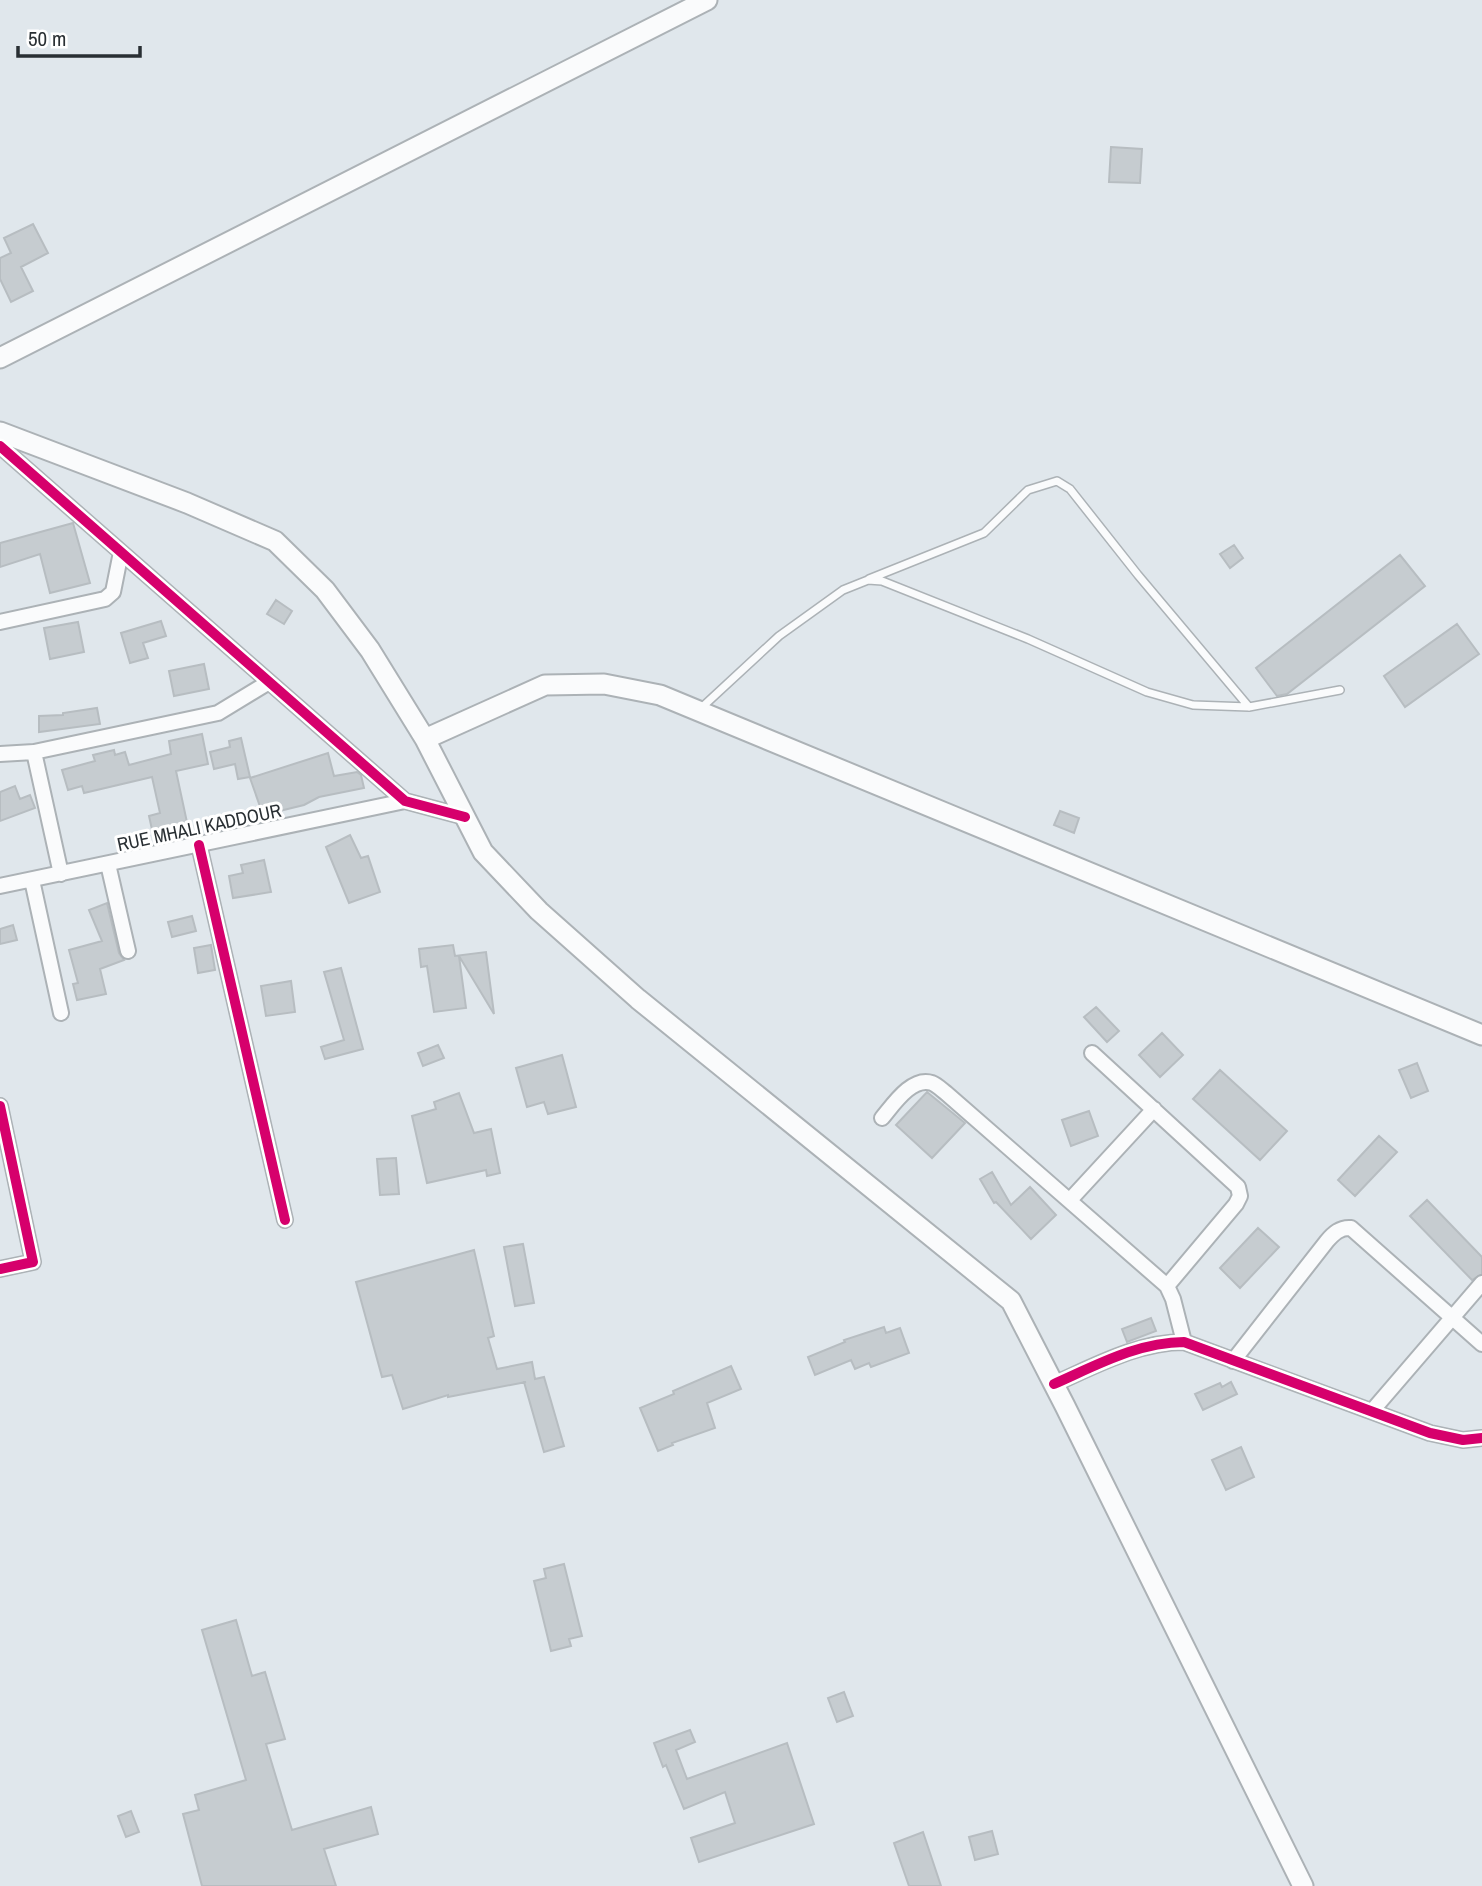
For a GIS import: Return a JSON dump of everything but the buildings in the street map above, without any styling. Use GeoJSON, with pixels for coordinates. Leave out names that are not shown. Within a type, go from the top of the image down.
{"type":"FeatureCollection","features":[{"type":"Feature","properties":{"kind":"main road"},"geometry":{"type":"LineString","coordinates":[[0,358],[707,0]]}},
{"type":"Feature","properties":{"kind":"main road"},"geometry":{"type":"LineString","coordinates":[[0,432],[187,503],[275,541],[326,590],[370,650],[425,739],[483,852],[549,920],[638,999],[1011,1301],[1303,1886]]}},
{"type":"Feature","properties":{"kind":"main road"},"geometry":{"type":"LineString","coordinates":[[425,739],[545,685],[604,684],[660,695],[1482,1035]]}},
{"type":"Feature","properties":{"kind":"street"},"geometry":{"type":"LineString","coordinates":[[0,446],[405,801],[465,817]]}},
{"type":"Feature","properties":{"kind":"street"},"geometry":{"type":"LineString","coordinates":[[0,622],[105,600],[113,592],[121,552]]}},
{"type":"Feature","properties":{"kind":"street"},"geometry":{"type":"LineString","coordinates":[[0,754],[34,752],[218,713],[270,682]]}},
{"type":"Feature","properties":{"kind":"street"},"geometry":{"type":"LineString","coordinates":[[34,752],[61,874]]}},
{"type":"Feature","properties":{"kind":"street","name":"RUE MHALI KADDOUR"},"geometry":{"type":"LineString","coordinates":[[0,886],[405,801]]}},
{"type":"Feature","properties":{"kind":"street"},"geometry":{"type":"LineString","coordinates":[[199,845],[285,1220]]}},
{"type":"Feature","properties":{"kind":"street"},"geometry":{"type":"LineString","coordinates":[[108,864],[128,951]]}},
{"type":"Feature","properties":{"kind":"street"},"geometry":{"type":"LineString","coordinates":[[32,880],[61,1013]]}},
{"type":"Feature","properties":{"kind":"street"},"geometry":{"type":"LineString","coordinates":[[1092,1053],[1238,1187],[1240,1196],[1236,1204],[1167,1286]]}},
{"type":"Feature","properties":{"kind":"street"},"geometry":{"type":"LineString","coordinates":[[882,1118],[912,1086],[923,1082],[932,1083],[946,1093],[1167,1286],[1184,1342]]}},
{"type":"Feature","properties":{"kind":"street"},"geometry":{"type":"LineString","coordinates":[[0,1106],[33,1262],[0,1269]]}},
{"type":"Feature","properties":{"kind":"street"},"geometry":{"type":"LineString","coordinates":[[1070,1200],[1154,1109]]}},
{"type":"Feature","properties":{"kind":"street"},"geometry":{"type":"LineString","coordinates":[[1233,1361],[1327,1241],[1334,1233],[1346,1227],[1351,1228],[1482,1344]]}},
{"type":"Feature","properties":{"kind":"street"},"geometry":{"type":"LineString","coordinates":[[1372,1411],[1482,1283]]}},
{"type":"Feature","properties":{"kind":"street"},"geometry":{"type":"LineString","coordinates":[[1054,1384],[1160,1342],[1184,1342],[1430,1433],[1463,1440],[1482,1438]]}},
{"type":"Feature","properties":{"kind":"lane"},"geometry":{"type":"LineString","coordinates":[[699,711],[779,636],[843,590],[984,533],[1028,490],[1056,481],[1070,489],[1249,707]]}},
{"type":"Feature","properties":{"kind":"lane"},"geometry":{"type":"LineString","coordinates":[[868,580],[882,581],[1028,639],[1147,692],[1194,705],[1249,707],[1340,690]]}},
{"type":"Feature","properties":{"kind":"cycle path"},"geometry":{"type":"LineString","coordinates":[[0,446],[405,801],[465,817]]}},
{"type":"Feature","properties":{"kind":"cycle path"},"geometry":{"type":"LineString","coordinates":[[199,845],[285,1220]]}},
{"type":"Feature","properties":{"kind":"cycle path"},"geometry":{"type":"LineString","coordinates":[[0,1106],[33,1262],[0,1269]]}},
{"type":"Feature","properties":{"kind":"cycle path"},"geometry":{"type":"LineString","coordinates":[[1054,1384],[1133,1351],[1184,1342],[1430,1433],[1463,1440],[1482,1438]]}}]}
